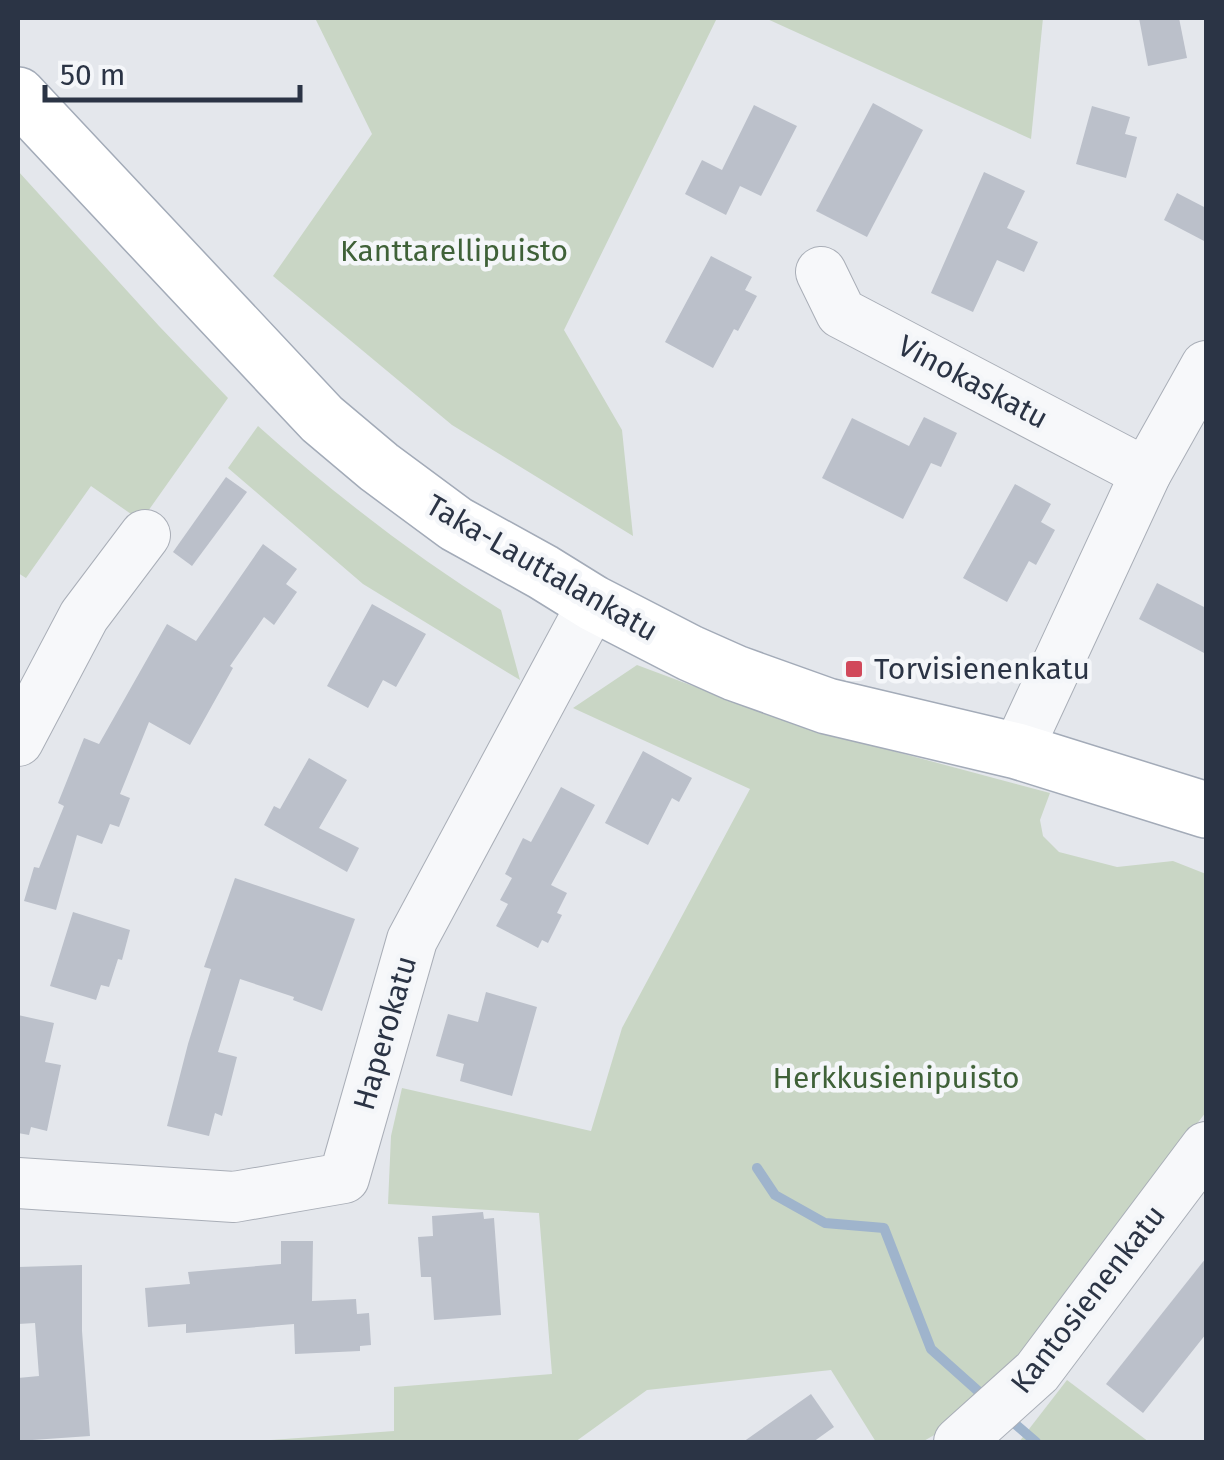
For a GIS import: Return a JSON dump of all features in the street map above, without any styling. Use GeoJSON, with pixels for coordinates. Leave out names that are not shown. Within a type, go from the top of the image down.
{"type":"FeatureCollection","features":[{"type":"Feature","properties":{"kind":"main road","name":"Taka-Lauttalankatu"},"geometry":{"type":"LineString","coordinates":[[18,95],[322,418],[379,467],[456,524],[593,603],[705,660],[827,706],[1017,751],[1206,810]]}},
{"type":"Feature","properties":{"kind":"street","name":"Vinokaskatu"},"geometry":{"type":"LineString","coordinates":[[821,272],[841,313],[1146,473]]}},
{"type":"Feature","properties":{"kind":"street"},"geometry":{"type":"LineString","coordinates":[[1017,751],[1146,473],[1206,366]]}},
{"type":"Feature","properties":{"kind":"street"},"geometry":{"type":"LineString","coordinates":[[18,742],[84,616],[145,535]]}},
{"type":"Feature","properties":{"kind":"street","name":"Haperokatu"},"geometry":{"type":"LineString","coordinates":[[18,1183],[234,1197],[344,1178],[412,940],[593,603]]}},
{"type":"Feature","properties":{"kind":"street","name":"Kantosienenkatu"},"geometry":{"type":"LineString","coordinates":[[960,1442],[1037,1372],[1206,1147]]}},
{"type":"Feature","properties":{"kind":"green space","name":"Kanttarellipuisto"},"geometry":{"type":"Polygon","coordinates":[[[315,18],[717,18],[564,330],[622,430],[633,536],[452,425],[273,276],[372,134],[315,18]]]}},
{"type":"Feature","properties":{"kind":"green space"},"geometry":{"type":"Polygon","coordinates":[[[765,18],[1043,18],[1031,139],[765,18]]]}},
{"type":"Feature","properties":{"kind":"green space"},"geometry":{"type":"Polygon","coordinates":[[[18,171],[228,398],[141,521],[91,486],[26,578],[18,573],[18,171]]]}},
{"type":"Feature","properties":{"kind":"green space"},"geometry":{"type":"Polygon","coordinates":[[[258,426],[375,523],[501,610],[520,680],[363,584],[228,468],[258,426]]]}},
{"type":"Feature","properties":{"kind":"green space","name":"Herkkusienipuisto"},"geometry":{"type":"Polygon","coordinates":[[[637,665],[803,727],[1050,793],[1040,820],[1043,836],[1059,852],[1117,867],[1173,861],[1206,874],[1206,1112],[1008,1369],[950,1426],[922,1442],[876,1442],[831,1370],[647,1390],[575,1442],[245,1442],[394,1431],[394,1387],[552,1374],[539,1213],[388,1204],[391,1136],[402,1088],[591,1131],[622,1028],[750,789],[573,708],[637,665]]]}},
{"type":"Feature","properties":{"kind":"green space"},"geometry":{"type":"Polygon","coordinates":[[[1067,1380],[1149,1442],[1019,1442],[1067,1380]]]}},
{"type":"Feature","properties":{"kind":"building"},"geometry":{"type":"Polygon","coordinates":[[[1139,18],[1179,18],[1187,58],[1148,66],[1139,18]]]}},
{"type":"Feature","properties":{"kind":"building"},"geometry":{"type":"Polygon","coordinates":[[[873,103],[923,130],[867,237],[816,211],[873,103]]]}},
{"type":"Feature","properties":{"kind":"building"},"geometry":{"type":"Polygon","coordinates":[[[754,105],[797,126],[761,196],[740,186],[726,215],[685,194],[702,160],[722,170],[754,105]]]}},
{"type":"Feature","properties":{"kind":"building"},"geometry":{"type":"Polygon","coordinates":[[[1092,106],[1130,117],[1125,134],[1137,137],[1126,178],[1076,164],[1092,106]]]}},
{"type":"Feature","properties":{"kind":"building"},"geometry":{"type":"Polygon","coordinates":[[[984,172],[1025,191],[1007,228],[1038,242],[1024,272],[997,260],[973,312],[931,293],[984,172]]]}},
{"type":"Feature","properties":{"kind":"building"},"geometry":{"type":"Polygon","coordinates":[[[1177,193],[1206,208],[1206,242],[1164,220],[1177,193]]]}},
{"type":"Feature","properties":{"kind":"building"},"geometry":{"type":"Polygon","coordinates":[[[711,256],[752,277],[745,290],[757,296],[713,368],[665,342],[711,256]]]}},
{"type":"Feature","properties":{"kind":"building"},"geometry":{"type":"Polygon","coordinates":[[[924,417],[957,433],[941,467],[931,463],[903,519],[822,478],[852,418],[909,446],[924,417]]]}},
{"type":"Feature","properties":{"kind":"building"},"geometry":{"type":"Polygon","coordinates":[[[226,477],[247,492],[192,566],[173,552],[226,477]]]}},
{"type":"Feature","properties":{"kind":"building"},"geometry":{"type":"Polygon","coordinates":[[[1015,484],[1051,504],[1041,522],[1055,530],[1036,565],[1029,561],[1007,602],[963,578],[1015,484]]]}},
{"type":"Feature","properties":{"kind":"building"},"geometry":{"type":"Polygon","coordinates":[[[263,544],[297,569],[286,584],[297,592],[274,625],[264,617],[230,666],[233,668],[190,745],[149,722],[120,794],[130,798],[119,827],[110,824],[102,844],[77,835],[56,910],[24,901],[34,867],[39,868],[64,806],[58,803],[84,738],[99,744],[167,624],[196,641],[263,544]]]}},
{"type":"Feature","properties":{"kind":"building"},"geometry":{"type":"Polygon","coordinates":[[[1157,583],[1206,608],[1206,654],[1139,619],[1157,583]]]}},
{"type":"Feature","properties":{"kind":"building"},"geometry":{"type":"Polygon","coordinates":[[[372,604],[426,634],[396,687],[383,680],[368,708],[327,686],[372,604]]]}},
{"type":"Feature","properties":{"kind":"building"},"geometry":{"type":"Polygon","coordinates":[[[643,751],[692,778],[679,802],[672,798],[648,845],[605,823],[643,751]]]}},
{"type":"Feature","properties":{"kind":"building"},"geometry":{"type":"Polygon","coordinates":[[[309,758],[347,780],[319,828],[359,848],[347,872],[264,825],[274,806],[280,809],[309,758]]]}},
{"type":"Feature","properties":{"kind":"building"},"geometry":{"type":"Polygon","coordinates":[[[561,787],[595,805],[551,885],[567,893],[557,913],[562,915],[548,943],[542,940],[538,948],[496,926],[508,904],[500,900],[512,878],[505,874],[523,838],[531,842],[561,787]]]}},
{"type":"Feature","properties":{"kind":"building"},"geometry":{"type":"Polygon","coordinates":[[[235,878],[355,919],[322,1011],[240,979],[218,1052],[237,1057],[222,1116],[215,1113],[209,1136],[167,1126],[211,969],[204,967],[235,878]]]}},
{"type":"Feature","properties":{"kind":"building"},"geometry":{"type":"Polygon","coordinates":[[[73,912],[130,930],[109,987],[101,985],[96,1000],[50,986],[73,912]]]}},
{"type":"Feature","properties":{"kind":"building"},"geometry":{"type":"Polygon","coordinates":[[[486,992],[537,1007],[512,1096],[460,1081],[464,1064],[436,1056],[448,1014],[478,1022],[486,992]]]}},
{"type":"Feature","properties":{"kind":"building"},"geometry":{"type":"Polygon","coordinates":[[[18,1015],[54,1023],[45,1062],[61,1065],[47,1131],[31,1127],[29,1135],[18,1133],[18,1015]]]}},
{"type":"Feature","properties":{"kind":"building"},"geometry":{"type":"Polygon","coordinates":[[[483,1212],[484,1219],[494,1218],[501,1315],[434,1320],[431,1277],[421,1277],[418,1237],[433,1236],[432,1216],[483,1212]]]}},
{"type":"Feature","properties":{"kind":"building"},"geometry":{"type":"Polygon","coordinates":[[[281,1241],[313,1241],[312,1301],[356,1299],[357,1314],[369,1313],[371,1345],[360,1346],[360,1351],[295,1354],[294,1324],[186,1333],[186,1324],[148,1327],[145,1288],[190,1284],[188,1272],[281,1264],[281,1241]]]}},
{"type":"Feature","properties":{"kind":"building"},"geometry":{"type":"Polygon","coordinates":[[[1206,1258],[1206,1334],[1143,1413],[1106,1384],[1206,1258]]]}},
{"type":"Feature","properties":{"kind":"building"},"geometry":{"type":"Polygon","coordinates":[[[82,1265],[82,1331],[90,1436],[18,1441],[18,1378],[39,1376],[35,1323],[18,1324],[18,1267],[82,1265]]]}},
{"type":"Feature","properties":{"kind":"building"},"geometry":{"type":"Polygon","coordinates":[[[811,1394],[834,1427],[813,1442],[743,1442],[811,1394]]]}},
{"type":"Feature","properties":{"kind":"waterway"},"geometry":{"type":"LineString","coordinates":[[757,1168],[775,1195],[825,1223],[884,1228],[931,1349],[987,1399]]}},
{"type":"Feature","properties":{"kind":"waterway"},"geometry":{"type":"LineString","coordinates":[[1007,1417],[1036,1442]]}},
{"type":"Feature","properties":{"kind":"place","name":"Torvisienenkatu"},"geometry":{"type":"Point","coordinates":[854,669]}}]}
